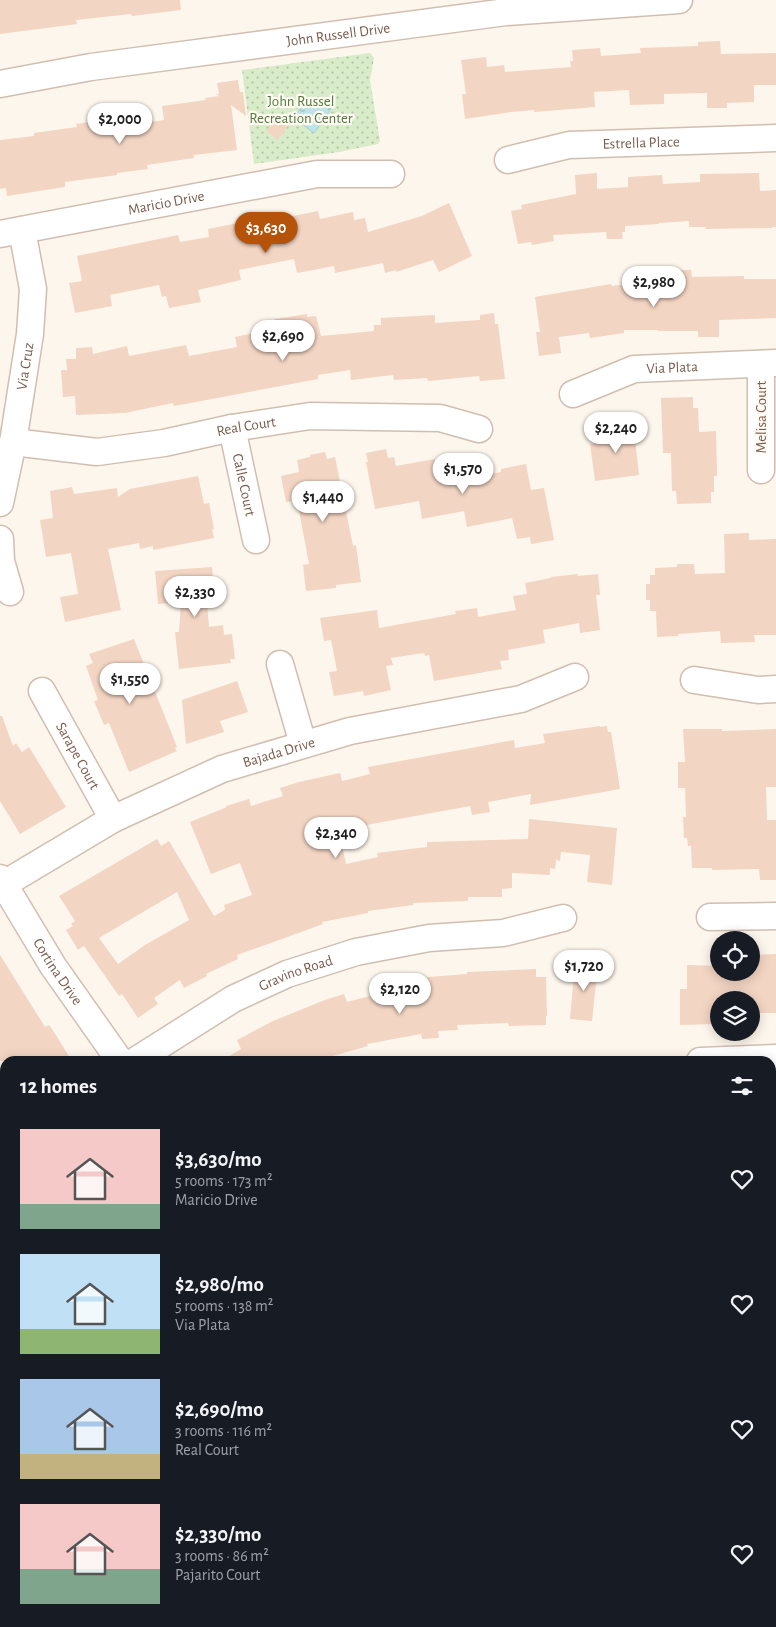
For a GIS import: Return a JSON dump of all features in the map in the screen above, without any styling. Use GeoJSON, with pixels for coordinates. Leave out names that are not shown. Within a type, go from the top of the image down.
{"type":"FeatureCollection","features":[{"type":"Feature","properties":{"kind":"street","name":"John Russell Drive"},"geometry":{"type":"LineString","coordinates":[[0,84],[91,67],[496,13],[545,4],[679,0]]}},
{"type":"Feature","properties":{"kind":"street","name":"Estrella Place"},"geometry":{"type":"LineString","coordinates":[[508,160],[569,145],[776,138]]}},
{"type":"Feature","properties":{"kind":"street","name":"Maricio Drive"},"geometry":{"type":"LineString","coordinates":[[11,232],[318,174],[391,174]]}},
{"type":"Feature","properties":{"kind":"street","name":"Via Cruz"},"geometry":{"type":"LineString","coordinates":[[0,503],[13,442],[30,334],[33,289],[11,232]]}},
{"type":"Feature","properties":{"kind":"street","name":"Via Plata"},"geometry":{"type":"LineString","coordinates":[[573,394],[634,369],[768,364]]}},
{"type":"Feature","properties":{"kind":"street","name":"Melisa Court"},"geometry":{"type":"LineString","coordinates":[[761,470],[768,364]]}},
{"type":"Feature","properties":{"kind":"street","name":"Real Court"},"geometry":{"type":"LineString","coordinates":[[13,442],[97,452],[164,443],[232,428],[310,416],[440,418],[479,429]]}},
{"type":"Feature","properties":{"kind":"street","name":"Calle Court"},"geometry":{"type":"LineString","coordinates":[[232,428],[256,540]]}},
{"type":"Feature","properties":{"kind":"street"},"geometry":{"type":"LineString","coordinates":[[0,539],[1,561],[10,592]]}},
{"type":"Feature","properties":{"kind":"street"},"geometry":{"type":"LineString","coordinates":[[280,664],[303,744]]}},
{"type":"Feature","properties":{"kind":"street","name":"Bajada Drive"},"geometry":{"type":"LineString","coordinates":[[2,881],[113,819],[222,769],[350,731],[521,698],[575,677]]}},
{"type":"Feature","properties":{"kind":"street"},"geometry":{"type":"LineString","coordinates":[[694,680],[758,690],[776,689]]}},
{"type":"Feature","properties":{"kind":"street","name":"Sarape Court"},"geometry":{"type":"LineString","coordinates":[[42,691],[113,819]]}},
{"type":"Feature","properties":{"kind":"street","name":"Cortina Drive"},"geometry":{"type":"LineString","coordinates":[[2,881],[53,966],[116,1056]]}},
{"type":"Feature","properties":{"kind":"street"},"geometry":{"type":"LineString","coordinates":[[710,917],[776,916]]}},
{"type":"Feature","properties":{"kind":"street","name":"Gravino Road"},"geometry":{"type":"LineString","coordinates":[[143,1056],[233,999],[287,974],[356,952],[429,938],[503,933],[563,918]]}},
{"type":"Feature","properties":{"kind":"green space","name":"John Russel Recreation Center"},"geometry":{"type":"Polygon","coordinates":[[[370,53],[374,58],[370,80],[380,141],[378,144],[339,152],[254,164],[242,70],[370,53]]]}},
{"type":"Feature","properties":{"kind":"water"},"geometry":{"type":"Polygon","coordinates":[[[320,97],[333,106],[314,133],[294,118],[304,103],[312,108],[320,97]]]}},
{"type":"Feature","properties":{"kind":"building"},"geometry":{"type":"Polygon","coordinates":[[[0,0],[180,0],[181,10],[76,20],[77,24],[0,34],[0,0]]]}},
{"type":"Feature","properties":{"kind":"building"},"geometry":{"type":"Polygon","coordinates":[[[720,41],[721,54],[776,53],[776,85],[754,85],[754,102],[727,103],[727,108],[707,108],[707,93],[664,94],[664,104],[630,105],[629,90],[594,92],[595,107],[511,112],[465,119],[462,94],[466,94],[461,60],[486,57],[487,67],[504,65],[505,72],[571,67],[570,61],[573,61],[572,50],[600,48],[601,56],[641,53],[640,48],[698,46],[698,42],[720,41]]]}},
{"type":"Feature","properties":{"kind":"building"},"geometry":{"type":"Polygon","coordinates":[[[238,80],[240,92],[243,92],[246,116],[231,105],[237,150],[194,155],[194,158],[147,165],[148,169],[65,182],[65,187],[7,196],[6,188],[0,189],[0,140],[34,136],[34,133],[77,127],[76,124],[114,119],[115,127],[164,120],[162,106],[206,100],[205,98],[219,96],[216,94],[219,94],[217,83],[238,80]]]}},
{"type":"Feature","properties":{"kind":"building"},"geometry":{"type":"Polygon","coordinates":[[[278,114],[290,123],[278,140],[266,131],[278,114]]]}},
{"type":"Feature","properties":{"kind":"building"},"geometry":{"type":"Polygon","coordinates":[[[597,173],[597,189],[628,187],[628,177],[662,175],[663,184],[700,182],[700,174],[759,173],[760,191],[776,190],[776,227],[705,229],[706,227],[689,227],[689,221],[625,226],[625,232],[622,232],[623,239],[607,239],[606,232],[553,235],[554,241],[532,245],[531,242],[518,244],[511,211],[522,209],[521,205],[576,194],[575,175],[597,173]]]}},
{"type":"Feature","properties":{"kind":"building"},"geometry":{"type":"Polygon","coordinates":[[[449,203],[472,256],[439,272],[433,260],[396,272],[396,270],[385,273],[383,263],[335,273],[334,266],[297,273],[294,259],[239,270],[241,280],[198,290],[201,302],[169,308],[166,296],[162,297],[159,285],[110,295],[112,306],[75,313],[69,283],[82,281],[77,256],[178,235],[180,242],[209,237],[208,229],[273,216],[274,220],[318,211],[320,219],[353,212],[354,220],[365,218],[368,232],[422,216],[449,203]]]}},
{"type":"Feature","properties":{"kind":"building"},"geometry":{"type":"Polygon","coordinates":[[[669,270],[691,270],[692,277],[744,276],[744,279],[776,279],[776,318],[719,320],[719,337],[698,337],[698,331],[624,330],[624,333],[590,338],[589,333],[559,337],[561,353],[539,356],[536,332],[540,332],[535,297],[611,284],[612,286],[628,284],[629,290],[659,290],[659,278],[670,278],[669,270]]]}},
{"type":"Feature","properties":{"kind":"building"},"geometry":{"type":"Polygon","coordinates":[[[494,313],[495,324],[498,324],[505,379],[480,381],[479,376],[428,381],[427,378],[394,380],[393,375],[351,380],[350,370],[318,375],[318,379],[174,406],[173,403],[125,413],[76,415],[75,396],[63,397],[61,370],[67,370],[66,359],[76,359],[76,348],[92,347],[93,354],[127,346],[129,356],[186,345],[189,356],[237,347],[235,337],[277,328],[275,319],[307,314],[307,317],[316,316],[321,336],[374,331],[374,325],[381,325],[381,318],[435,315],[435,323],[480,320],[480,315],[494,313]]]}},
{"type":"Feature","properties":{"kind":"building"},"geometry":{"type":"Polygon","coordinates":[[[693,397],[693,408],[698,408],[699,432],[716,431],[717,476],[714,476],[714,492],[711,492],[711,503],[677,504],[676,491],[672,491],[671,453],[663,453],[661,398],[693,397]]]}},
{"type":"Feature","properties":{"kind":"building"},"geometry":{"type":"Polygon","coordinates":[[[633,421],[639,475],[595,481],[590,444],[614,441],[612,423],[633,421]]]}},
{"type":"Feature","properties":{"kind":"building"},"geometry":{"type":"Polygon","coordinates":[[[386,449],[388,458],[394,457],[396,466],[435,459],[439,477],[452,475],[453,482],[501,472],[501,469],[526,464],[531,490],[544,488],[554,540],[531,544],[530,537],[517,539],[512,518],[467,527],[464,511],[422,519],[419,501],[375,509],[366,453],[386,449]]]}},
{"type":"Feature","properties":{"kind":"building"},"geometry":{"type":"Polygon","coordinates":[[[325,452],[327,459],[335,457],[353,546],[356,545],[361,582],[336,585],[336,588],[306,591],[303,565],[309,564],[297,500],[286,502],[281,476],[299,472],[297,460],[325,452]]]}},
{"type":"Feature","properties":{"kind":"building"},"geometry":{"type":"Polygon","coordinates":[[[198,476],[204,504],[209,503],[214,538],[153,550],[153,546],[140,549],[139,543],[108,549],[121,610],[65,622],[60,597],[78,594],[71,553],[46,557],[40,520],[53,518],[50,491],[72,487],[74,494],[117,488],[118,497],[130,489],[198,476]]]}},
{"type":"Feature","properties":{"kind":"building"},"geometry":{"type":"Polygon","coordinates":[[[749,533],[749,540],[776,539],[776,635],[754,635],[755,642],[721,643],[720,631],[657,637],[656,611],[650,611],[650,600],[646,600],[646,584],[650,584],[650,575],[655,575],[655,568],[677,567],[677,564],[694,564],[695,574],[725,573],[724,534],[749,533]]]}},
{"type":"Feature","properties":{"kind":"building"},"geometry":{"type":"Polygon","coordinates":[[[212,567],[214,590],[206,591],[209,627],[223,625],[224,635],[232,634],[235,659],[230,659],[231,663],[179,669],[175,632],[179,632],[181,602],[158,604],[155,571],[212,567]]]}},
{"type":"Feature","properties":{"kind":"building"},"geometry":{"type":"Polygon","coordinates":[[[578,574],[578,576],[598,574],[600,595],[596,595],[600,630],[580,633],[579,623],[543,630],[545,643],[508,650],[509,660],[500,661],[502,669],[434,681],[429,655],[425,656],[424,653],[391,658],[393,665],[386,666],[391,690],[364,696],[363,691],[334,696],[329,672],[337,671],[331,640],[324,641],[320,618],[377,610],[379,628],[456,614],[455,611],[477,608],[478,617],[516,610],[513,596],[527,594],[525,583],[551,577],[578,574]]]}},
{"type":"Feature","properties":{"kind":"building"},"geometry":{"type":"Polygon","coordinates":[[[134,639],[177,751],[129,772],[109,723],[104,725],[94,701],[98,700],[86,666],[93,663],[89,654],[134,639]]]}},
{"type":"Feature","properties":{"kind":"building"},"geometry":{"type":"Polygon","coordinates":[[[237,681],[248,712],[220,721],[224,732],[186,744],[182,700],[237,681]]]}},
{"type":"Feature","properties":{"kind":"building"},"geometry":{"type":"Polygon","coordinates":[[[0,716],[2,716],[13,746],[16,743],[22,752],[29,747],[66,807],[20,834],[0,801],[0,716]]]}},
{"type":"Feature","properties":{"kind":"building"},"geometry":{"type":"Polygon","coordinates":[[[607,726],[608,732],[611,732],[620,789],[530,805],[531,794],[488,802],[490,812],[472,815],[470,806],[339,830],[346,864],[378,857],[377,853],[427,847],[427,842],[528,839],[529,819],[617,828],[612,885],[587,882],[590,855],[561,852],[560,861],[556,860],[555,869],[550,868],[550,875],[512,873],[512,888],[502,889],[502,897],[468,897],[468,901],[413,903],[413,905],[368,911],[368,913],[322,922],[323,924],[237,955],[238,959],[206,974],[207,976],[184,988],[180,980],[154,998],[158,1004],[138,1018],[122,994],[119,996],[84,946],[78,950],[66,930],[73,926],[71,924],[75,921],[59,896],[157,839],[161,846],[169,841],[214,916],[225,910],[224,905],[252,895],[240,863],[211,874],[190,822],[226,806],[249,799],[251,806],[283,796],[280,788],[299,782],[340,773],[342,781],[370,774],[368,767],[514,740],[515,748],[545,743],[543,734],[607,726]],[[177,892],[99,938],[118,964],[145,945],[189,920],[177,892]]]}},
{"type":"Feature","properties":{"kind":"building"},"geometry":{"type":"Polygon","coordinates":[[[683,729],[722,729],[722,731],[776,729],[776,787],[766,787],[767,820],[776,820],[776,880],[760,880],[759,869],[712,870],[712,868],[692,868],[691,846],[688,846],[687,838],[684,838],[683,817],[686,817],[685,788],[678,788],[678,762],[685,762],[683,729]]]}},
{"type":"Feature","properties":{"kind":"building"},"geometry":{"type":"Polygon","coordinates":[[[776,954],[776,1013],[760,1013],[760,991],[710,991],[710,1024],[680,1025],[680,989],[687,989],[687,965],[710,966],[710,981],[760,981],[760,955],[776,954]]]}},
{"type":"Feature","properties":{"kind":"building"},"geometry":{"type":"Polygon","coordinates":[[[0,955],[45,1027],[49,1025],[69,1056],[0,1056],[0,955]]]}},
{"type":"Feature","properties":{"kind":"building"},"geometry":{"type":"Polygon","coordinates":[[[578,963],[598,965],[592,1021],[570,1019],[574,974],[577,974],[578,963]]]}},
{"type":"Feature","properties":{"kind":"building"},"geometry":{"type":"Polygon","coordinates":[[[536,969],[536,977],[546,977],[546,1025],[509,1026],[508,1023],[457,1025],[458,1030],[438,1031],[439,1038],[422,1039],[421,1034],[367,1044],[368,1046],[333,1056],[229,1056],[241,1049],[237,1040],[273,1021],[325,1000],[344,994],[347,1002],[381,993],[380,984],[416,978],[467,974],[467,972],[536,969]]]}}]}
